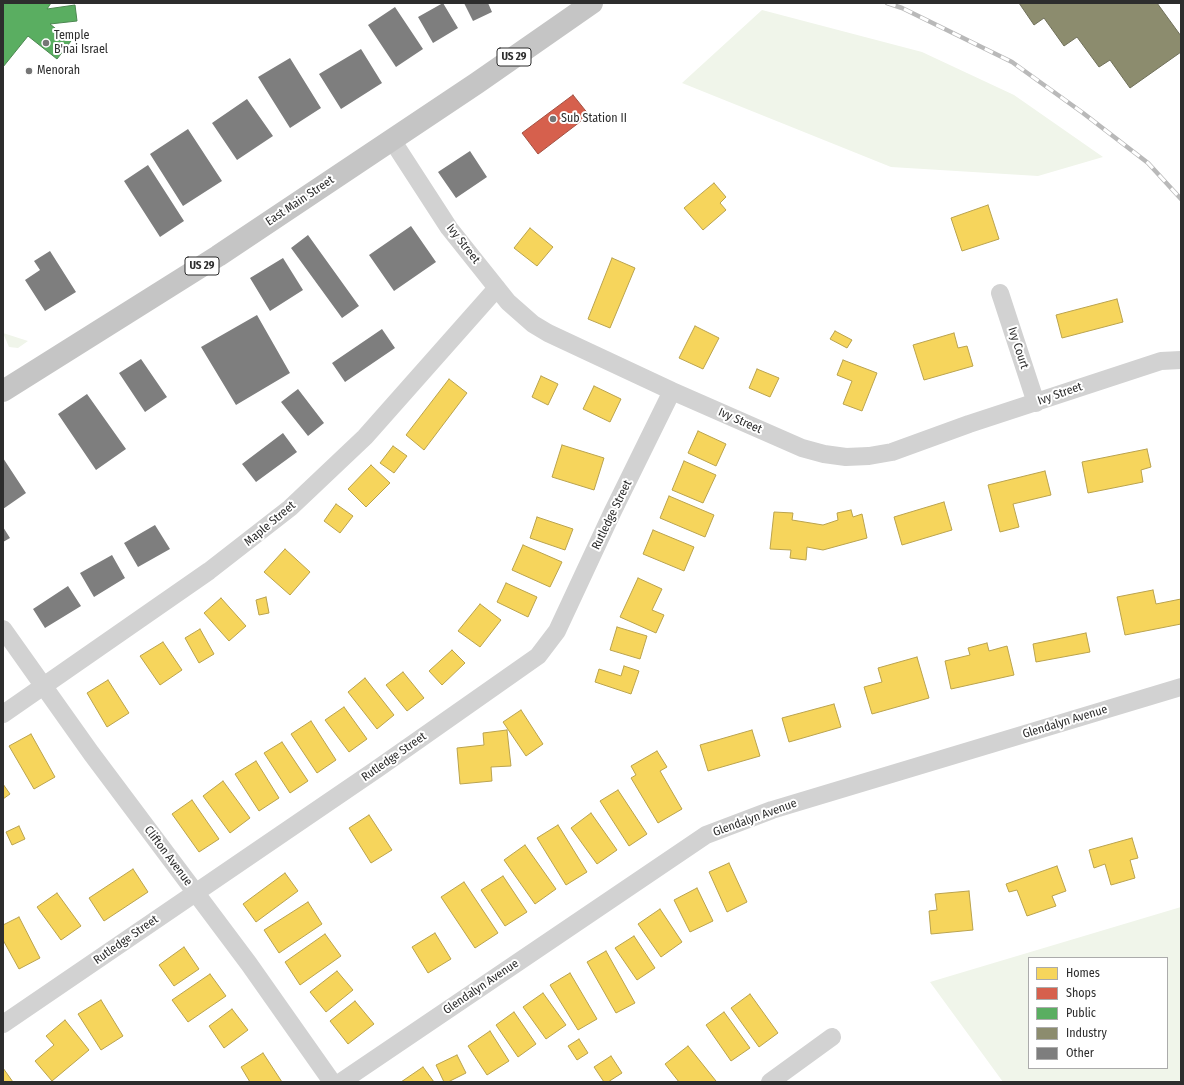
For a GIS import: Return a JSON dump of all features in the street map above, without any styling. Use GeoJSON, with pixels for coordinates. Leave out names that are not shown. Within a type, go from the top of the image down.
{"type":"FeatureCollection","features":[{"type":"Feature","properties":{"kind":"main road","name":"East Main Street"},"geometry":{"type":"LineString","coordinates":[[5,385],[218,256],[392,140],[592,3]]}},
{"type":"Feature","properties":{"kind":"street","name":"Ivy Street"},"geometry":{"type":"LineString","coordinates":[[392,140],[449,228],[520,314],[543,330],[672,391],[802,448],[824,454],[846,457],[869,456],[892,452],[1036,402],[1161,361],[1181,360]]}},
{"type":"Feature","properties":{"kind":"street","name":"Maple Street"},"geometry":{"type":"LineString","coordinates":[[3,714],[209,571],[290,508],[365,437],[497,288]]}},
{"type":"Feature","properties":{"kind":"street","name":"Ivy Court"},"geometry":{"type":"LineString","coordinates":[[1000,293],[1036,402]]}},
{"type":"Feature","properties":{"kind":"street","name":"Rutledge Street"},"geometry":{"type":"LineString","coordinates":[[3,1024],[377,769],[538,656],[557,631],[672,391]]}},
{"type":"Feature","properties":{"kind":"street","name":"Clifton Avenue"},"geometry":{"type":"LineString","coordinates":[[3,629],[249,964],[332,1082]]}},
{"type":"Feature","properties":{"kind":"street","name":"Glendalyn Avenue"},"geometry":{"type":"LineString","coordinates":[[341,1082],[706,835],[772,810],[1181,687]]}},
{"type":"Feature","properties":{"kind":"street"},"geometry":{"type":"LineString","coordinates":[[770,1082],[832,1037]]}},
{"type":"Feature","properties":{"kind":"shaded area"},"geometry":{"type":"Polygon","coordinates":[[[762,10],[922,52],[1014,95],[1103,157],[1038,176],[891,167],[682,83],[762,10]]]}},
{"type":"Feature","properties":{"kind":"shaded area"},"geometry":{"type":"Polygon","coordinates":[[[3,333],[28,341],[18,348],[9,347],[3,333]]]}},
{"type":"Feature","properties":{"kind":"shaded area"},"geometry":{"type":"Polygon","coordinates":[[[1181,907],[1181,1082],[1003,1082],[930,982],[1181,907]]]}},
{"type":"Feature","properties":{"kind":"building: Homes"},"geometry":{"type":"Polygon","coordinates":[[[714,183],[726,197],[720,203],[726,210],[703,230],[684,208],[714,183]]]}},
{"type":"Feature","properties":{"kind":"building: Homes"},"geometry":{"type":"Polygon","coordinates":[[[988,205],[999,239],[962,251],[951,218],[988,205]]]}},
{"type":"Feature","properties":{"kind":"building: Homes"},"geometry":{"type":"Polygon","coordinates":[[[530,228],[553,247],[537,266],[514,248],[530,228]]]}},
{"type":"Feature","properties":{"kind":"building: Homes"},"geometry":{"type":"Polygon","coordinates":[[[612,258],[635,268],[610,328],[588,319],[612,258]]]}},
{"type":"Feature","properties":{"kind":"building: Homes"},"geometry":{"type":"Polygon","coordinates":[[[1117,299],[1123,322],[1062,338],[1056,315],[1117,299]]]}},
{"type":"Feature","properties":{"kind":"building: Homes"},"geometry":{"type":"Polygon","coordinates":[[[695,326],[719,338],[703,369],[679,358],[695,326]]]}},
{"type":"Feature","properties":{"kind":"building: Homes"},"geometry":{"type":"Polygon","coordinates":[[[835,331],[852,340],[847,348],[830,339],[835,331]]]}},
{"type":"Feature","properties":{"kind":"building: Homes"},"geometry":{"type":"Polygon","coordinates":[[[954,333],[958,348],[967,346],[973,366],[924,380],[913,345],[954,333]]]}},
{"type":"Feature","properties":{"kind":"building: Homes"},"geometry":{"type":"Polygon","coordinates":[[[843,360],[877,373],[862,411],[843,404],[852,381],[837,375],[843,360]]]}},
{"type":"Feature","properties":{"kind":"building: Homes"},"geometry":{"type":"Polygon","coordinates":[[[757,369],[779,378],[770,397],[749,388],[757,369]]]}},
{"type":"Feature","properties":{"kind":"building: Homes"},"geometry":{"type":"Polygon","coordinates":[[[541,376],[558,384],[548,405],[532,397],[541,376]]]}},
{"type":"Feature","properties":{"kind":"building: Homes"},"geometry":{"type":"Polygon","coordinates":[[[449,379],[467,393],[424,450],[406,435],[449,379]]]}},
{"type":"Feature","properties":{"kind":"building: Homes"},"geometry":{"type":"Polygon","coordinates":[[[594,386],[621,399],[610,422],[583,409],[594,386]]]}},
{"type":"Feature","properties":{"kind":"building: Homes"},"geometry":{"type":"Polygon","coordinates":[[[698,431],[726,444],[716,466],[688,453],[698,431]]]}},
{"type":"Feature","properties":{"kind":"building: Homes"},"geometry":{"type":"Polygon","coordinates":[[[562,445],[604,458],[594,490],[552,477],[562,445]]]}},
{"type":"Feature","properties":{"kind":"building: Homes"},"geometry":{"type":"Polygon","coordinates":[[[393,446],[407,456],[394,473],[380,463],[393,446]]]}},
{"type":"Feature","properties":{"kind":"building: Homes"},"geometry":{"type":"Polygon","coordinates":[[[1147,449],[1151,467],[1141,470],[1143,482],[1088,493],[1082,462],[1147,449]]]}},
{"type":"Feature","properties":{"kind":"building: Homes"},"geometry":{"type":"Polygon","coordinates":[[[684,461],[716,475],[703,503],[672,490],[684,461]]]}},
{"type":"Feature","properties":{"kind":"building: Homes"},"geometry":{"type":"Polygon","coordinates":[[[371,465],[390,483],[366,507],[348,489],[371,465]]]}},
{"type":"Feature","properties":{"kind":"building: Homes"},"geometry":{"type":"Polygon","coordinates":[[[1045,471],[1051,495],[1013,504],[1019,527],[1000,532],[988,485],[1045,471]]]}},
{"type":"Feature","properties":{"kind":"building: Homes"},"geometry":{"type":"Polygon","coordinates":[[[669,496],[714,515],[705,537],[660,518],[669,496]]]}},
{"type":"Feature","properties":{"kind":"building: Homes"},"geometry":{"type":"Polygon","coordinates":[[[944,502],[952,530],[902,545],[894,517],[944,502]]]}},
{"type":"Feature","properties":{"kind":"building: Homes"},"geometry":{"type":"Polygon","coordinates":[[[336,504],[353,516],[340,533],[324,521],[336,504]]]}},
{"type":"Feature","properties":{"kind":"building: Homes"},"geometry":{"type":"Polygon","coordinates":[[[851,510],[853,517],[862,514],[867,538],[823,550],[807,547],[806,560],[790,558],[791,550],[770,549],[774,512],[793,513],[792,520],[823,525],[838,520],[837,513],[851,510]]]}},
{"type":"Feature","properties":{"kind":"building: Homes"},"geometry":{"type":"Polygon","coordinates":[[[537,517],[573,529],[565,550],[530,538],[537,517]]]}},
{"type":"Feature","properties":{"kind":"building: Homes"},"geometry":{"type":"Polygon","coordinates":[[[653,530],[694,547],[684,571],[643,554],[653,530]]]}},
{"type":"Feature","properties":{"kind":"building: Homes"},"geometry":{"type":"Polygon","coordinates":[[[523,545],[562,562],[550,587],[512,570],[523,545]]]}},
{"type":"Feature","properties":{"kind":"building: Homes"},"geometry":{"type":"Polygon","coordinates":[[[285,549],[310,572],[290,595],[264,572],[285,549]]]}},
{"type":"Feature","properties":{"kind":"building: Homes"},"geometry":{"type":"Polygon","coordinates":[[[638,578],[662,589],[652,610],[664,615],[656,633],[620,617],[638,578]]]}},
{"type":"Feature","properties":{"kind":"building: Homes"},"geometry":{"type":"Polygon","coordinates":[[[506,583],[537,597],[528,617],[497,602],[506,583]]]}},
{"type":"Feature","properties":{"kind":"building: Homes"},"geometry":{"type":"Polygon","coordinates":[[[1153,590],[1156,604],[1181,599],[1181,624],[1125,635],[1117,597],[1153,590]]]}},
{"type":"Feature","properties":{"kind":"building: Homes"},"geometry":{"type":"Polygon","coordinates":[[[266,597],[269,613],[259,615],[256,600],[266,597]]]}},
{"type":"Feature","properties":{"kind":"building: Homes"},"geometry":{"type":"Polygon","coordinates":[[[221,598],[246,626],[229,641],[204,613],[221,598]]]}},
{"type":"Feature","properties":{"kind":"building: Homes"},"geometry":{"type":"Polygon","coordinates":[[[480,604],[501,620],[480,647],[458,631],[480,604]]]}},
{"type":"Feature","properties":{"kind":"building: Homes"},"geometry":{"type":"Polygon","coordinates":[[[617,627],[647,636],[640,659],[610,650],[617,627]]]}},
{"type":"Feature","properties":{"kind":"building: Homes"},"geometry":{"type":"Polygon","coordinates":[[[200,629],[214,654],[199,663],[185,638],[200,629]]]}},
{"type":"Feature","properties":{"kind":"building: Homes"},"geometry":{"type":"Polygon","coordinates":[[[1086,633],[1090,652],[1036,662],[1033,644],[1086,633]]]}},
{"type":"Feature","properties":{"kind":"building: Homes"},"geometry":{"type":"Polygon","coordinates":[[[163,642],[182,670],[160,685],[140,656],[163,642]]]}},
{"type":"Feature","properties":{"kind":"building: Homes"},"geometry":{"type":"Polygon","coordinates":[[[987,643],[989,651],[1007,646],[1014,675],[951,689],[945,661],[970,655],[968,648],[987,643]]]}},
{"type":"Feature","properties":{"kind":"building: Homes"},"geometry":{"type":"Polygon","coordinates":[[[452,650],[465,663],[442,685],[429,671],[452,650]]]}},
{"type":"Feature","properties":{"kind":"building: Homes"},"geometry":{"type":"Polygon","coordinates":[[[917,657],[929,698],[872,714],[864,687],[882,682],[878,668],[917,657]]]}},
{"type":"Feature","properties":{"kind":"building: Homes"},"geometry":{"type":"Polygon","coordinates":[[[624,666],[639,671],[631,694],[595,682],[599,669],[621,676],[624,666]]]}},
{"type":"Feature","properties":{"kind":"building: Homes"},"geometry":{"type":"Polygon","coordinates":[[[403,672],[424,698],[407,711],[386,685],[403,672]]]}},
{"type":"Feature","properties":{"kind":"building: Homes"},"geometry":{"type":"Polygon","coordinates":[[[365,678],[394,715],[377,729],[348,692],[365,678]]]}},
{"type":"Feature","properties":{"kind":"building: Homes"},"geometry":{"type":"Polygon","coordinates":[[[108,680],[129,713],[107,727],[87,693],[108,680]]]}},
{"type":"Feature","properties":{"kind":"building: Homes"},"geometry":{"type":"Polygon","coordinates":[[[834,704],[841,727],[789,742],[782,718],[834,704]]]}},
{"type":"Feature","properties":{"kind":"building: Homes"},"geometry":{"type":"Polygon","coordinates":[[[344,707],[367,739],[349,752],[325,720],[344,707]]]}},
{"type":"Feature","properties":{"kind":"building: Homes"},"geometry":{"type":"Polygon","coordinates":[[[521,710],[543,744],[526,756],[503,722],[521,710]]]}},
{"type":"Feature","properties":{"kind":"building: Homes"},"geometry":{"type":"Polygon","coordinates":[[[311,721],[336,760],[317,773],[291,734],[311,721]]]}},
{"type":"Feature","properties":{"kind":"building: Homes"},"geometry":{"type":"Polygon","coordinates":[[[507,730],[511,766],[491,767],[492,781],[460,784],[457,748],[484,745],[483,733],[507,730]]]}},
{"type":"Feature","properties":{"kind":"building: Homes"},"geometry":{"type":"Polygon","coordinates":[[[752,730],[760,756],[708,771],[700,745],[752,730]]]}},
{"type":"Feature","properties":{"kind":"building: Homes"},"geometry":{"type":"Polygon","coordinates":[[[31,734],[55,777],[34,789],[9,746],[31,734]]]}},
{"type":"Feature","properties":{"kind":"building: Homes"},"geometry":{"type":"Polygon","coordinates":[[[282,742],[308,781],[290,793],[264,753],[282,742]]]}},
{"type":"Feature","properties":{"kind":"building: Homes"},"geometry":{"type":"Polygon","coordinates":[[[657,751],[667,767],[660,771],[682,809],[658,823],[631,778],[636,775],[631,766],[657,751]]]}},
{"type":"Feature","properties":{"kind":"building: Homes"},"geometry":{"type":"Polygon","coordinates":[[[256,761],[279,798],[259,811],[235,774],[256,761]]]}},
{"type":"Feature","properties":{"kind":"building: Homes"},"geometry":{"type":"Polygon","coordinates":[[[223,781],[250,818],[230,833],[203,796],[223,781]]]}},
{"type":"Feature","properties":{"kind":"building: Homes"},"geometry":{"type":"Polygon","coordinates":[[[3,784],[10,794],[3,799],[3,784]]]}},
{"type":"Feature","properties":{"kind":"building: Homes"},"geometry":{"type":"Polygon","coordinates":[[[618,790],[647,834],[629,846],[600,801],[618,790]]]}},
{"type":"Feature","properties":{"kind":"building: Homes"},"geometry":{"type":"Polygon","coordinates":[[[192,800],[219,839],[199,852],[172,814],[192,800]]]}},
{"type":"Feature","properties":{"kind":"building: Homes"},"geometry":{"type":"Polygon","coordinates":[[[591,813],[617,850],[597,864],[571,828],[591,813]]]}},
{"type":"Feature","properties":{"kind":"building: Homes"},"geometry":{"type":"Polygon","coordinates":[[[369,815],[392,850],[371,863],[349,828],[369,815]]]}},
{"type":"Feature","properties":{"kind":"building: Homes"},"geometry":{"type":"Polygon","coordinates":[[[558,825],[587,872],[566,885],[537,838],[558,825]]]}},
{"type":"Feature","properties":{"kind":"building: Homes"},"geometry":{"type":"Polygon","coordinates":[[[19,826],[25,839],[12,845],[6,832],[19,826]]]}},
{"type":"Feature","properties":{"kind":"building: Homes"},"geometry":{"type":"Polygon","coordinates":[[[1132,838],[1138,858],[1130,860],[1135,878],[1111,885],[1105,864],[1094,868],[1089,850],[1132,838]]]}},
{"type":"Feature","properties":{"kind":"building: Homes"},"geometry":{"type":"Polygon","coordinates":[[[525,845],[556,889],[535,904],[504,860],[525,845]]]}},
{"type":"Feature","properties":{"kind":"building: Homes"},"geometry":{"type":"Polygon","coordinates":[[[729,863],[747,902],[727,912],[709,872],[729,863]]]}},
{"type":"Feature","properties":{"kind":"building: Homes"},"geometry":{"type":"Polygon","coordinates":[[[1057,866],[1066,891],[1052,896],[1056,906],[1027,916],[1017,890],[1009,892],[1006,884],[1057,866]]]}},
{"type":"Feature","properties":{"kind":"building: Homes"},"geometry":{"type":"Polygon","coordinates":[[[133,869],[148,892],[104,921],[89,898],[133,869]]]}},
{"type":"Feature","properties":{"kind":"building: Homes"},"geometry":{"type":"Polygon","coordinates":[[[285,873],[298,891],[256,922],[243,904],[285,873]]]}},
{"type":"Feature","properties":{"kind":"building: Homes"},"geometry":{"type":"Polygon","coordinates":[[[503,876],[527,912],[505,926],[481,890],[503,876]]]}},
{"type":"Feature","properties":{"kind":"building: Homes"},"geometry":{"type":"Polygon","coordinates":[[[464,882],[498,933],[475,948],[441,897],[464,882]]]}},
{"type":"Feature","properties":{"kind":"building: Homes"},"geometry":{"type":"Polygon","coordinates":[[[697,888],[713,921],[690,932],[674,900],[697,888]]]}},
{"type":"Feature","properties":{"kind":"building: Homes"},"geometry":{"type":"Polygon","coordinates":[[[969,891],[973,930],[931,934],[929,911],[937,910],[935,894],[969,891]]]}},
{"type":"Feature","properties":{"kind":"building: Homes"},"geometry":{"type":"Polygon","coordinates":[[[57,893],[81,926],[61,940],[37,907],[57,893]]]}},
{"type":"Feature","properties":{"kind":"building: Homes"},"geometry":{"type":"Polygon","coordinates":[[[308,902],[322,924],[279,953],[264,930],[308,902]]]}},
{"type":"Feature","properties":{"kind":"building: Homes"},"geometry":{"type":"Polygon","coordinates":[[[660,909],[682,942],[661,957],[638,924],[660,909]]]}},
{"type":"Feature","properties":{"kind":"building: Homes"},"geometry":{"type":"Polygon","coordinates":[[[19,917],[40,958],[19,969],[3,940],[3,925],[19,917]]]}},
{"type":"Feature","properties":{"kind":"building: Homes"},"geometry":{"type":"Polygon","coordinates":[[[435,933],[451,959],[428,973],[412,947],[435,933]]]}},
{"type":"Feature","properties":{"kind":"building: Homes"},"geometry":{"type":"Polygon","coordinates":[[[325,934],[341,956],[300,985],[285,962],[325,934]]]}},
{"type":"Feature","properties":{"kind":"building: Homes"},"geometry":{"type":"Polygon","coordinates":[[[634,936],[655,968],[637,980],[615,948],[634,936]]]}},
{"type":"Feature","properties":{"kind":"building: Homes"},"geometry":{"type":"Polygon","coordinates":[[[184,947],[199,969],[174,986],[159,965],[184,947]]]}},
{"type":"Feature","properties":{"kind":"building: Homes"},"geometry":{"type":"Polygon","coordinates":[[[606,951],[635,1003],[616,1013],[587,962],[606,951]]]}},
{"type":"Feature","properties":{"kind":"building: Homes"},"geometry":{"type":"Polygon","coordinates":[[[337,971],[353,990],[326,1012],[310,992],[337,971]]]}},
{"type":"Feature","properties":{"kind":"building: Homes"},"geometry":{"type":"Polygon","coordinates":[[[570,973],[597,1019],[578,1030],[550,985],[570,973]]]}},
{"type":"Feature","properties":{"kind":"building: Homes"},"geometry":{"type":"Polygon","coordinates":[[[210,974],[226,996],[188,1022],[172,1000],[210,974]]]}},
{"type":"Feature","properties":{"kind":"building: Homes"},"geometry":{"type":"Polygon","coordinates":[[[543,993],[566,1025],[546,1039],[523,1007],[543,993]]]}},
{"type":"Feature","properties":{"kind":"building: Homes"},"geometry":{"type":"Polygon","coordinates":[[[750,994],[778,1033],[759,1047],[731,1008],[750,994]]]}},
{"type":"Feature","properties":{"kind":"building: Homes"},"geometry":{"type":"Polygon","coordinates":[[[101,1000],[123,1036],[101,1050],[78,1014],[101,1000]]]}},
{"type":"Feature","properties":{"kind":"building: Homes"},"geometry":{"type":"Polygon","coordinates":[[[355,1001],[374,1024],[348,1044],[330,1021],[355,1001]]]}},
{"type":"Feature","properties":{"kind":"building: Homes"},"geometry":{"type":"Polygon","coordinates":[[[232,1009],[248,1030],[224,1048],[209,1026],[232,1009]]]}},
{"type":"Feature","properties":{"kind":"building: Homes"},"geometry":{"type":"Polygon","coordinates":[[[514,1012],[536,1044],[518,1057],[496,1025],[514,1012]]]}},
{"type":"Feature","properties":{"kind":"building: Homes"},"geometry":{"type":"Polygon","coordinates":[[[724,1012],[750,1048],[731,1061],[706,1025],[724,1012]]]}},
{"type":"Feature","properties":{"kind":"building: Homes"},"geometry":{"type":"Polygon","coordinates":[[[65,1020],[89,1050],[52,1081],[35,1061],[54,1045],[46,1036],[65,1020]]]}},
{"type":"Feature","properties":{"kind":"building: Homes"},"geometry":{"type":"Polygon","coordinates":[[[490,1031],[509,1061],[487,1075],[468,1046],[490,1031]]]}},
{"type":"Feature","properties":{"kind":"building: Homes"},"geometry":{"type":"Polygon","coordinates":[[[579,1039],[588,1053],[577,1060],[568,1046],[579,1039]]]}},
{"type":"Feature","properties":{"kind":"building: Homes"},"geometry":{"type":"Polygon","coordinates":[[[688,1046],[716,1081],[715,1082],[679,1082],[665,1064],[688,1046]]]}},
{"type":"Feature","properties":{"kind":"building: Homes"},"geometry":{"type":"Polygon","coordinates":[[[263,1053],[282,1082],[250,1082],[241,1067],[263,1053]]]}},
{"type":"Feature","properties":{"kind":"building: Homes"},"geometry":{"type":"Polygon","coordinates":[[[457,1055],[466,1073],[448,1082],[444,1082],[436,1065],[457,1055]]]}},
{"type":"Feature","properties":{"kind":"building: Homes"},"geometry":{"type":"Polygon","coordinates":[[[611,1056],[622,1073],[608,1082],[604,1082],[594,1067],[611,1056]]]}},
{"type":"Feature","properties":{"kind":"building: Homes"},"geometry":{"type":"Polygon","coordinates":[[[423,1067],[434,1082],[401,1082],[423,1067]]]}},
{"type":"Feature","properties":{"kind":"building: Homes"},"geometry":{"type":"Polygon","coordinates":[[[3,1068],[13,1082],[3,1082],[3,1068]]]}},
{"type":"Feature","properties":{"kind":"building: Shops"},"geometry":{"type":"Polygon","coordinates":[[[573,95],[589,115],[538,154],[522,133],[573,95]]]}},
{"type":"Feature","properties":{"kind":"building: Public"},"geometry":{"type":"Polygon","coordinates":[[[3,3],[51,3],[47,9],[75,5],[77,21],[50,24],[71,41],[57,59],[28,36],[3,67],[3,3]]]}},
{"type":"Feature","properties":{"kind":"building: Industry"},"geometry":{"type":"Polygon","coordinates":[[[1019,3],[1157,3],[1181,36],[1181,52],[1130,88],[1110,60],[1099,67],[1077,37],[1064,46],[1044,18],[1034,25],[1019,3]]]}},
{"type":"Feature","properties":{"kind":"building: Other"},"geometry":{"type":"Polygon","coordinates":[[[443,3],[458,28],[433,43],[418,17],[443,3]]]}},
{"type":"Feature","properties":{"kind":"building: Other"},"geometry":{"type":"Polygon","coordinates":[[[464,3],[488,3],[492,12],[473,21],[464,3]]]}},
{"type":"Feature","properties":{"kind":"building: Other"},"geometry":{"type":"Polygon","coordinates":[[[395,7],[423,49],[396,67],[368,25],[395,7]]]}},
{"type":"Feature","properties":{"kind":"building: Other"},"geometry":{"type":"Polygon","coordinates":[[[361,49],[382,83],[341,109],[319,74],[361,49]]]}},
{"type":"Feature","properties":{"kind":"building: Other"},"geometry":{"type":"Polygon","coordinates":[[[290,58],[321,108],[290,128],[258,77],[290,58]]]}},
{"type":"Feature","properties":{"kind":"building: Other"},"geometry":{"type":"Polygon","coordinates":[[[247,99],[273,136],[237,160],[212,123],[247,99]]]}},
{"type":"Feature","properties":{"kind":"building: Other"},"geometry":{"type":"Polygon","coordinates":[[[188,129],[222,181],[183,206],[150,154],[188,129]]]}},
{"type":"Feature","properties":{"kind":"building: Other"},"geometry":{"type":"Polygon","coordinates":[[[470,151],[487,177],[456,198],[438,172],[470,151]]]}},
{"type":"Feature","properties":{"kind":"building: Other"},"geometry":{"type":"Polygon","coordinates":[[[148,165],[184,221],[160,237],[124,181],[148,165]]]}},
{"type":"Feature","properties":{"kind":"building: Other"},"geometry":{"type":"Polygon","coordinates":[[[411,226],[436,262],[394,291],[369,255],[411,226]]]}},
{"type":"Feature","properties":{"kind":"building: Other"},"geometry":{"type":"Polygon","coordinates":[[[308,235],[359,306],[342,318],[291,248],[308,235]]]}},
{"type":"Feature","properties":{"kind":"building: Other"},"geometry":{"type":"Polygon","coordinates":[[[50,251],[76,292],[45,311],[25,280],[40,270],[34,261],[50,251]]]}},
{"type":"Feature","properties":{"kind":"building: Other"},"geometry":{"type":"Polygon","coordinates":[[[283,258],[303,290],[270,311],[250,278],[283,258]]]}},
{"type":"Feature","properties":{"kind":"building: Other"},"geometry":{"type":"Polygon","coordinates":[[[257,315],[290,373],[236,405],[201,347],[257,315]]]}},
{"type":"Feature","properties":{"kind":"building: Other"},"geometry":{"type":"Polygon","coordinates":[[[382,329],[395,348],[345,382],[332,363],[382,329]]]}},
{"type":"Feature","properties":{"kind":"building: Other"},"geometry":{"type":"Polygon","coordinates":[[[141,359],[167,397],[145,412],[119,373],[141,359]]]}},
{"type":"Feature","properties":{"kind":"building: Other"},"geometry":{"type":"Polygon","coordinates":[[[298,389],[324,423],[308,436],[281,402],[298,389]]]}},
{"type":"Feature","properties":{"kind":"building: Other"},"geometry":{"type":"Polygon","coordinates":[[[87,394],[126,449],[96,470],[58,414],[87,394]]]}},
{"type":"Feature","properties":{"kind":"building: Other"},"geometry":{"type":"Polygon","coordinates":[[[283,433],[297,452],[256,482],[242,464],[283,433]]]}},
{"type":"Feature","properties":{"kind":"building: Other"},"geometry":{"type":"Polygon","coordinates":[[[3,458],[26,493],[3,509],[3,458]]]}},
{"type":"Feature","properties":{"kind":"building: Other"},"geometry":{"type":"Polygon","coordinates":[[[155,525],[170,549],[138,567],[124,543],[155,525]]]}},
{"type":"Feature","properties":{"kind":"building: Other"},"geometry":{"type":"Polygon","coordinates":[[[3,527],[10,538],[3,542],[3,527]]]}},
{"type":"Feature","properties":{"kind":"building: Other"},"geometry":{"type":"Polygon","coordinates":[[[112,555],[125,578],[94,597],[80,573],[112,555]]]}},
{"type":"Feature","properties":{"kind":"building: Other"},"geometry":{"type":"Polygon","coordinates":[[[68,586],[81,606],[45,628],[33,609],[68,586]]]}},
{"type":"Feature","properties":{"kind":"railway"},"geometry":{"type":"LineString","coordinates":[[887,3],[902,8],[1012,62],[1083,113],[1148,163],[1181,199]]}},
{"type":"Feature","properties":{"kind":"place","name":"Temple B'nai Israel"},"geometry":{"type":"Point","coordinates":[46,43]}},
{"type":"Feature","properties":{"kind":"place","name":"Menorah"},"geometry":{"type":"Point","coordinates":[29,71]}},
{"type":"Feature","properties":{"kind":"place","name":"Sub Station II"},"geometry":{"type":"Point","coordinates":[553,119]}}]}
